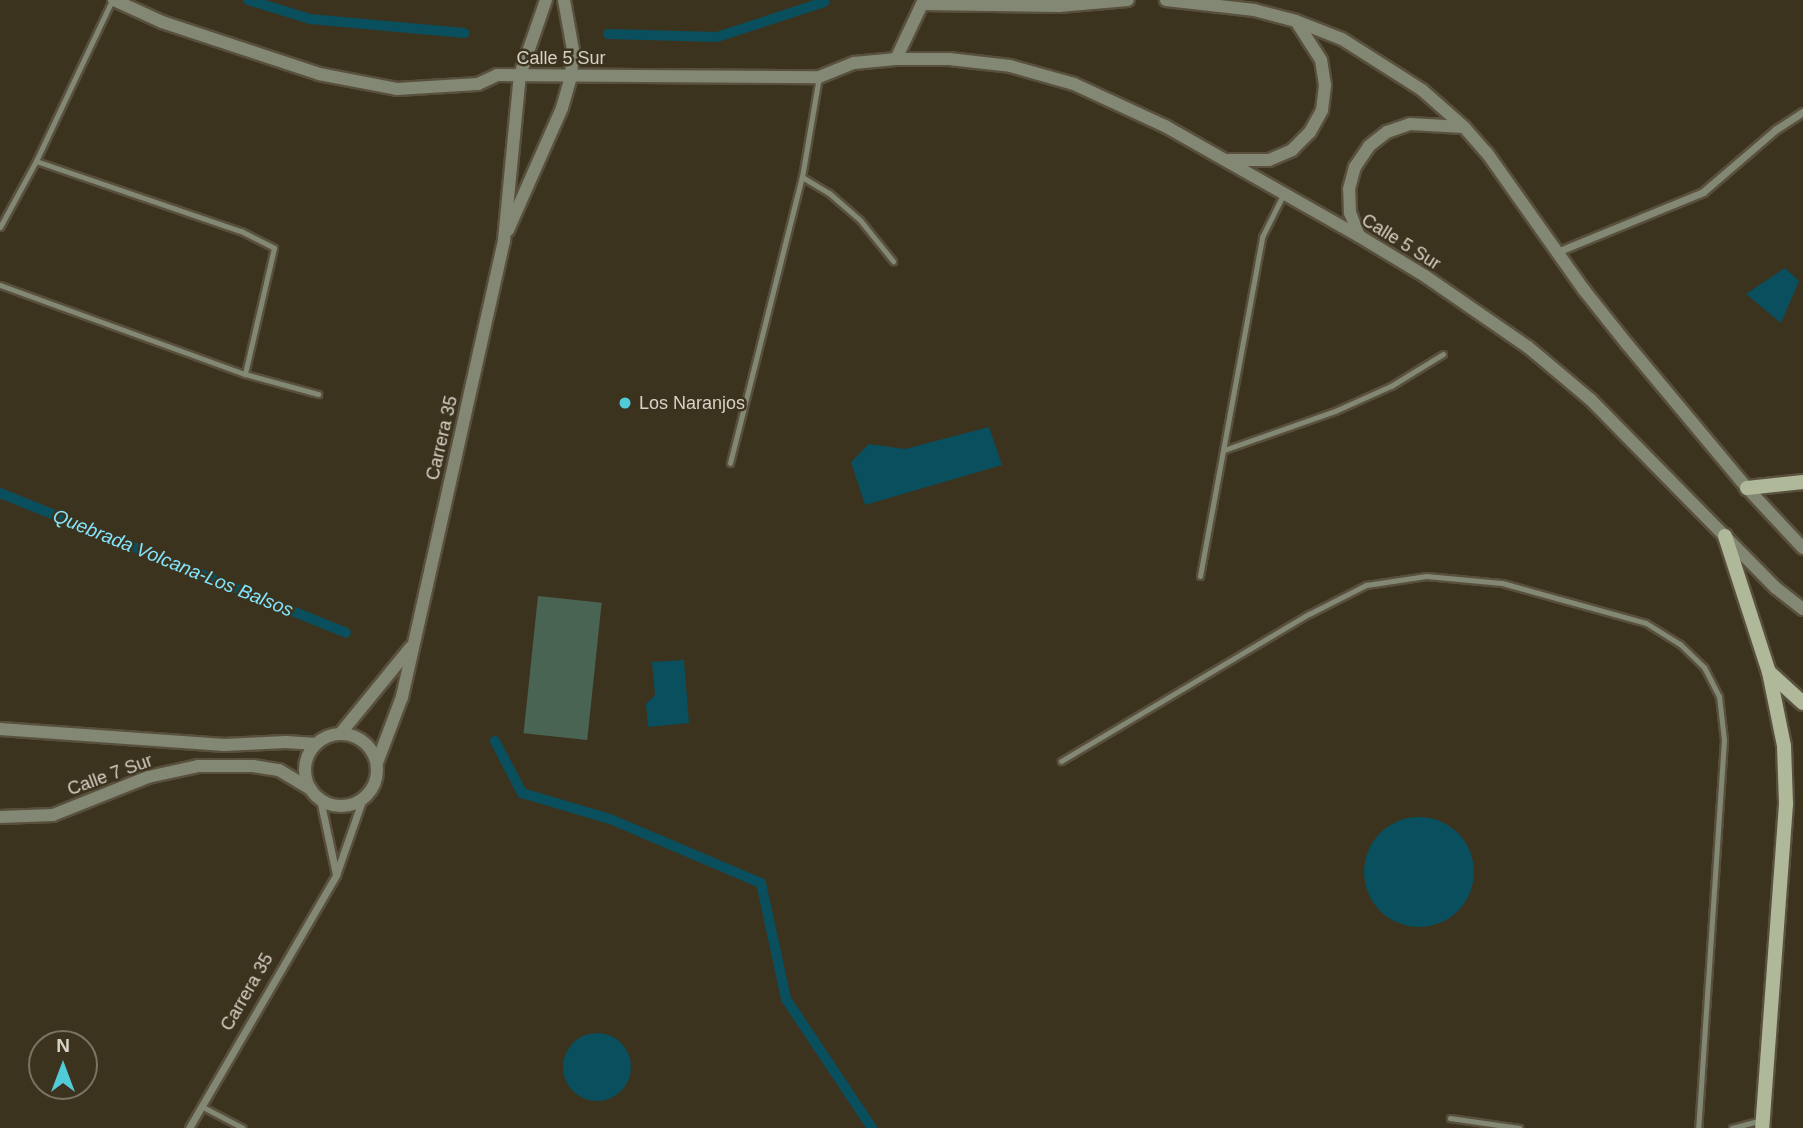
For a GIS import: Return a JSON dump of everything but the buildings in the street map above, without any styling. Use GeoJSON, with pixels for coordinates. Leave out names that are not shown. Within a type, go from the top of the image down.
{"type":"FeatureCollection","features":[{"type":"Feature","properties":{"kind":"main road"},"geometry":{"type":"LineString","coordinates":[[1747,488],[1803,482]]}},
{"type":"Feature","properties":{"kind":"main road"},"geometry":{"type":"LineString","coordinates":[[1725,536],[1769,672],[1784,746],[1786,804],[1762,1124]]}},
{"type":"Feature","properties":{"kind":"main road"},"geometry":{"type":"LineString","coordinates":[[1769,672],[1803,703]]}},
{"type":"Feature","properties":{"kind":"street","name":"Calle 5 Sur"},"geometry":{"type":"LineString","coordinates":[[113,0],[162,22],[319,74],[397,89],[468,86],[497,75],[819,77],[854,63],[896,59],[948,59],[1010,66],[1074,84],[1120,103],[1359,236],[1424,276],[1528,347],[1591,400],[1776,588],[1803,609]]}},
{"type":"Feature","properties":{"kind":"street","name":"Carrera 35"},"geometry":{"type":"LineString","coordinates":[[377,763],[402,697],[504,240],[520,75],[546,0]]}},
{"type":"Feature","properties":{"kind":"street","name":"Carrera 35"},"geometry":{"type":"LineString","coordinates":[[504,240],[562,108],[571,77],[573,50],[564,0]]}},
{"type":"Feature","properties":{"kind":"street"},"geometry":{"type":"LineString","coordinates":[[896,59],[921,2],[1056,3],[1128,0]]}},
{"type":"Feature","properties":{"kind":"street"},"geometry":{"type":"LineString","coordinates":[[1166,0],[1254,10],[1296,21],[1342,39],[1422,90],[1464,127],[1487,153],[1618,333],[1747,488],[1803,548]]}},
{"type":"Feature","properties":{"kind":"street"},"geometry":{"type":"LineString","coordinates":[[1221,160],[1269,160],[1292,150],[1310,132],[1322,110],[1325,85],[1321,61],[1296,21]]}},
{"type":"Feature","properties":{"kind":"street"},"geometry":{"type":"LineString","coordinates":[[1557,252],[1703,192],[1775,130],[1803,112]]}},
{"type":"Feature","properties":{"kind":"street"},"geometry":{"type":"LineString","coordinates":[[1359,236],[1350,213],[1349,190],[1355,167],[1369,146],[1388,132],[1410,124],[1464,127]]}},
{"type":"Feature","properties":{"kind":"street","name":"Carrera 35"},"geometry":{"type":"LineString","coordinates":[[340,734],[414,644]]}},
{"type":"Feature","properties":{"kind":"street","name":"Calle 7 Sur"},"geometry":{"type":"LineString","coordinates":[[0,729],[224,745],[286,742],[316,744]]}},
{"type":"Feature","properties":{"kind":"street"},"geometry":{"type":"LineString","coordinates":[[320,799],[342,805],[363,798],[375,782],[377,763],[364,742],[340,734],[327,737],[316,744],[305,766],[311,789],[320,799],[336,874]]}},
{"type":"Feature","properties":{"kind":"street","name":"Calle 7 Sur"},"geometry":{"type":"LineString","coordinates":[[0,817],[53,815],[148,777],[198,766],[279,769],[311,789]]}},
{"type":"Feature","properties":{"kind":"street","name":"Carrera 35"},"geometry":{"type":"LineString","coordinates":[[189,1128],[336,874],[363,798]]}},
{"type":"Feature","properties":{"kind":"lane"},"geometry":{"type":"LineString","coordinates":[[0,228],[36,161],[113,0]]}},
{"type":"Feature","properties":{"kind":"lane"},"geometry":{"type":"LineString","coordinates":[[730,463],[802,177],[819,77]]}},
{"type":"Feature","properties":{"kind":"lane"},"geometry":{"type":"LineString","coordinates":[[36,161],[241,231],[274,248],[245,374]]}},
{"type":"Feature","properties":{"kind":"lane"},"geometry":{"type":"LineString","coordinates":[[802,177],[829,193],[860,220],[893,261]]}},
{"type":"Feature","properties":{"kind":"lane"},"geometry":{"type":"LineString","coordinates":[[1200,576],[1262,237],[1283,195]]}},
{"type":"Feature","properties":{"kind":"lane"},"geometry":{"type":"LineString","coordinates":[[0,285],[245,374],[318,394]]}},
{"type":"Feature","properties":{"kind":"lane"},"geometry":{"type":"LineString","coordinates":[[1224,450],[1335,411],[1391,386],[1443,354]]}},
{"type":"Feature","properties":{"kind":"lane"},"geometry":{"type":"LineString","coordinates":[[1061,761],[1308,614],[1366,585],[1426,576],[1502,583],[1646,623],[1681,644],[1704,667],[1719,695],[1724,740],[1698,1128]]}},
{"type":"Feature","properties":{"kind":"lane"},"geometry":{"type":"LineString","coordinates":[[201,1106],[243,1128]]}},
{"type":"Feature","properties":{"kind":"lane"},"geometry":{"type":"LineString","coordinates":[[1450,1118],[1519,1128]]}},
{"type":"Feature","properties":{"kind":"lane"},"geometry":{"type":"LineString","coordinates":[[1732,1128],[1762,1124]]}},
{"type":"Feature","properties":{"kind":"green space"},"geometry":{"type":"Polygon","coordinates":[[[538,596],[602,603],[587,740],[524,733],[538,596]]]}},
{"type":"Feature","properties":{"kind":"water"},"geometry":{"type":"Polygon","coordinates":[[[1785,268],[1799,281],[1781,323],[1746,294],[1785,268]]]}},
{"type":"Feature","properties":{"kind":"water"},"geometry":{"type":"Polygon","coordinates":[[[989,427],[1002,465],[865,505],[851,462],[869,444],[905,449],[989,427]]]}},
{"type":"Feature","properties":{"kind":"water"},"geometry":{"type":"Polygon","coordinates":[[[684,660],[689,723],[648,727],[646,704],[655,695],[652,662],[684,660]]]}},
{"type":"Feature","properties":{"kind":"water"},"geometry":{"type":"Polygon","coordinates":[[[1419,817],[1440,821],[1458,833],[1470,851],[1474,872],[1470,893],[1458,911],[1440,923],[1419,927],[1398,923],[1380,911],[1368,893],[1364,872],[1368,851],[1380,833],[1398,821],[1419,817]]]}},
{"type":"Feature","properties":{"kind":"water"},"geometry":{"type":"Polygon","coordinates":[[[597,1033],[610,1036],[621,1043],[628,1054],[631,1067],[628,1080],[621,1091],[610,1098],[597,1101],[584,1098],[573,1091],[566,1080],[563,1067],[566,1054],[573,1043],[584,1036],[597,1033]]]}},
{"type":"Feature","properties":{"kind":"waterway"},"geometry":{"type":"LineString","coordinates":[[248,0],[310,19],[464,33]]}},
{"type":"Feature","properties":{"kind":"waterway"},"geometry":{"type":"LineString","coordinates":[[608,34],[717,37],[824,2]]}},
{"type":"Feature","properties":{"kind":"waterway","name":"Quebrada Volcana-Los Balsos"},"geometry":{"type":"LineString","coordinates":[[0,493],[346,633]]}},
{"type":"Feature","properties":{"kind":"waterway","name":"Quebrada Volcana-Los Balsos"},"geometry":{"type":"LineString","coordinates":[[495,741],[522,793],[610,819],[761,883],[786,999],[872,1128]]}},
{"type":"Feature","properties":{"kind":"place","name":"Los Naranjos"},"geometry":{"type":"Point","coordinates":[625,403]}}]}
